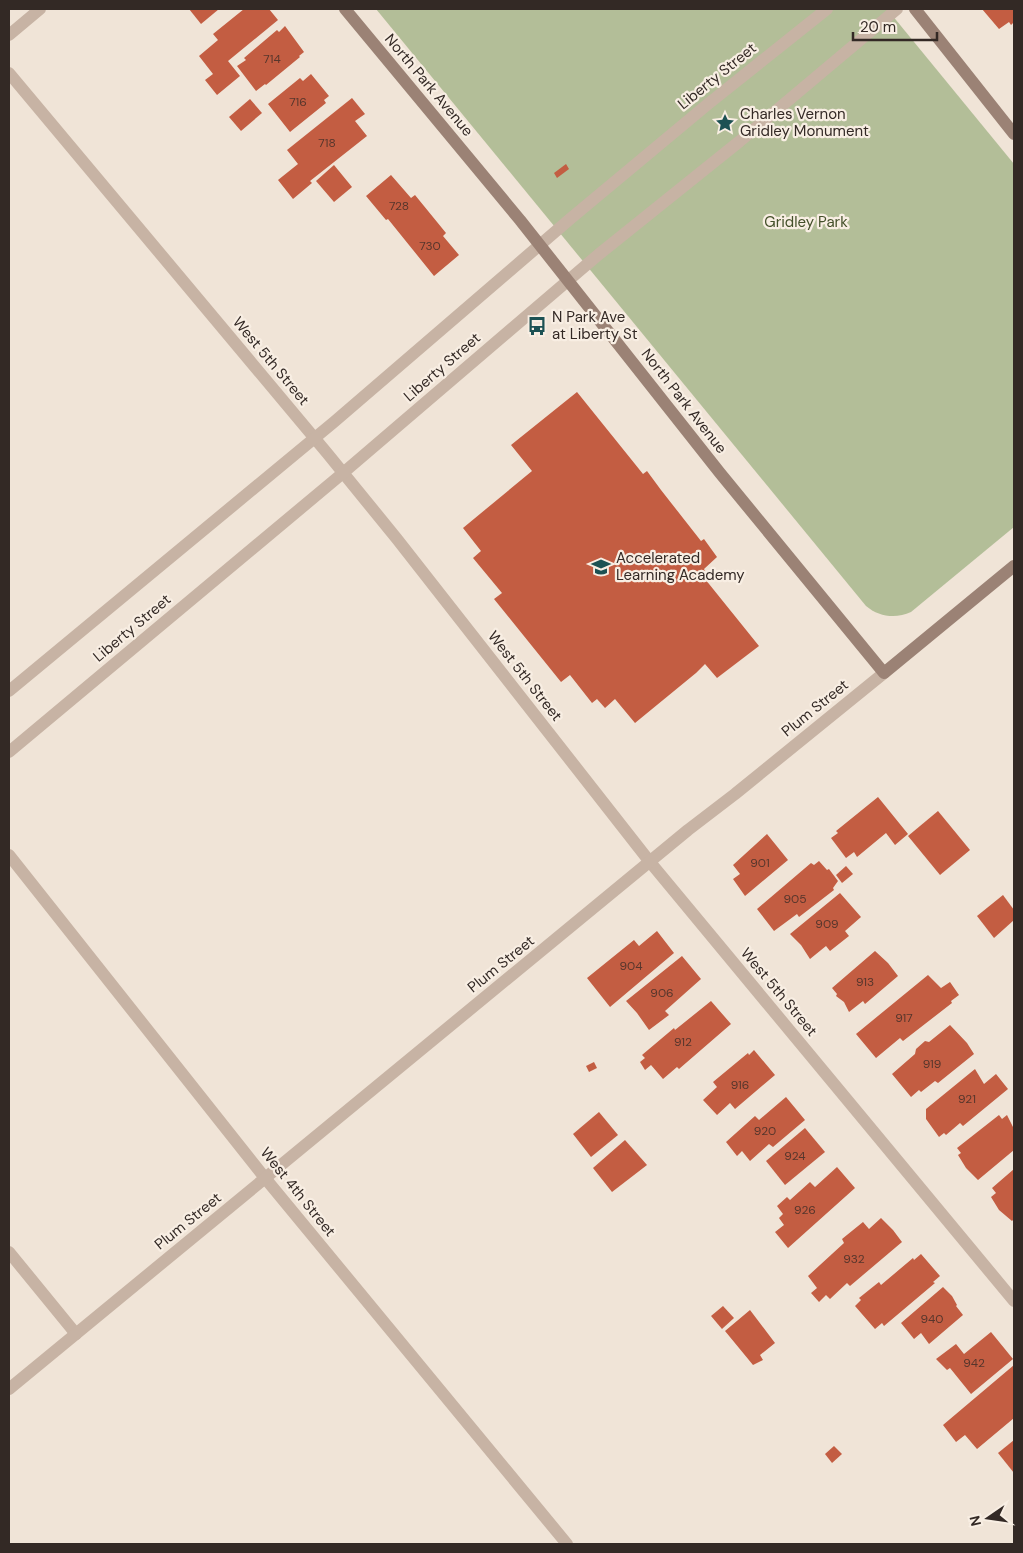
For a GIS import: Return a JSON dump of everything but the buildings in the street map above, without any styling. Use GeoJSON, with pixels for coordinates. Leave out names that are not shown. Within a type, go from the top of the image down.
{"type":"FeatureCollection","features":[{"type":"Feature","properties":{"kind":"main road","name":"North Park Avenue"},"geometry":{"type":"LineString","coordinates":[[345,9],[520,220],[720,473],[884,673]]}},
{"type":"Feature","properties":{"kind":"main road"},"geometry":{"type":"LineString","coordinates":[[915,9],[1014,134]]}},
{"type":"Feature","properties":{"kind":"main road","name":"Plum Street"},"geometry":{"type":"LineString","coordinates":[[884,673],[1014,566]]}},
{"type":"Feature","properties":{"kind":"street"},"geometry":{"type":"LineString","coordinates":[[9,35],[40,9]]}},
{"type":"Feature","properties":{"kind":"street","name":"Liberty Street"},"geometry":{"type":"LineString","coordinates":[[9,691],[314,438],[570,219],[708,104],[827,9]]}},
{"type":"Feature","properties":{"kind":"street","name":"Liberty Street"},"geometry":{"type":"LineString","coordinates":[[9,752],[343,473],[598,255],[748,134],[897,9]]}},
{"type":"Feature","properties":{"kind":"street","name":"West 5th Street"},"geometry":{"type":"LineString","coordinates":[[9,73],[404,547],[650,862],[1014,1301]]}},
{"type":"Feature","properties":{"kind":"street","name":"Plum Street"},"geometry":{"type":"LineString","coordinates":[[9,1389],[688,830],[884,673]]}},
{"type":"Feature","properties":{"kind":"street","name":"West 4th Street"},"geometry":{"type":"LineString","coordinates":[[9,855],[265,1178],[567,1544]]}},
{"type":"Feature","properties":{"kind":"street"},"geometry":{"type":"LineString","coordinates":[[9,1252],[76,1334]]}},
{"type":"Feature","properties":{"kind":"green space","name":"Gridley Park"},"geometry":{"type":"Polygon","coordinates":[[[376,9],[887,9],[1014,164],[1014,527],[911,612],[899,616],[888,616],[876,613],[866,606],[376,9]]]}},
{"type":"Feature","properties":{"kind":"place","name":"Charles Vernon Gridley Monument"},"geometry":{"type":"Point","coordinates":[725,123]}},
{"type":"Feature","properties":{"kind":"place","name":"N Park Ave at Liberty St"},"geometry":{"type":"Point","coordinates":[537,326]}},
{"type":"Feature","properties":{"kind":"place","name":"Accelerated Learning Academy"},"geometry":{"type":"Point","coordinates":[601,567]}}]}
